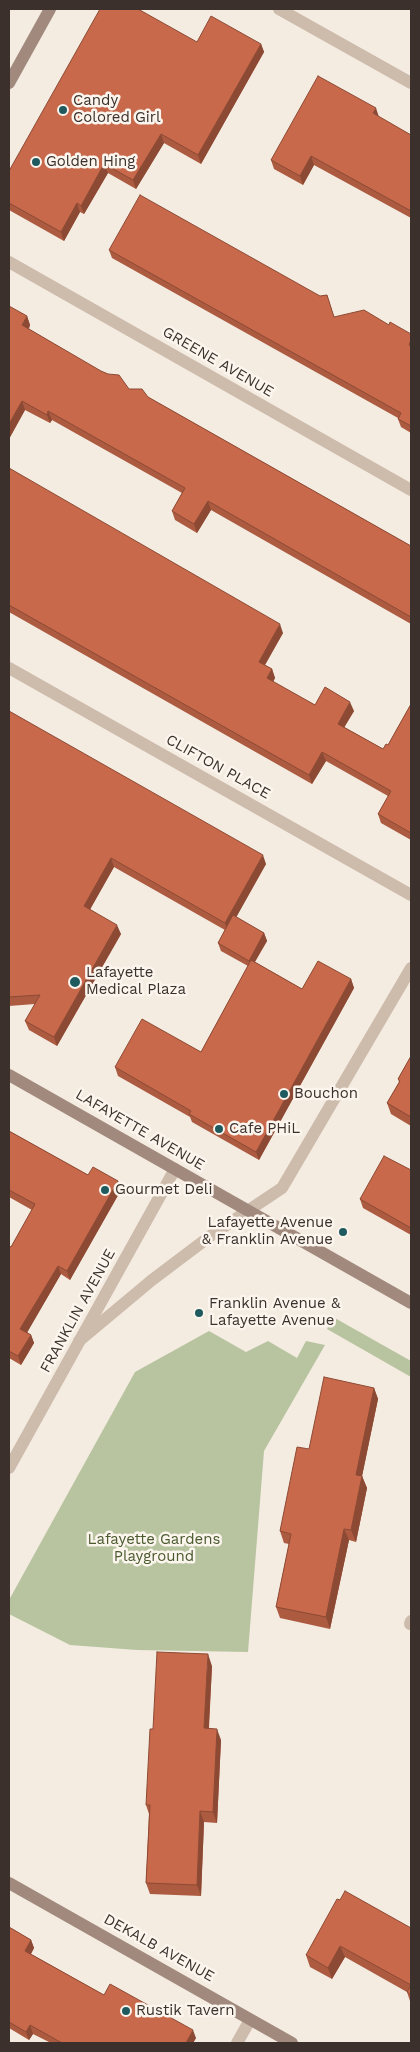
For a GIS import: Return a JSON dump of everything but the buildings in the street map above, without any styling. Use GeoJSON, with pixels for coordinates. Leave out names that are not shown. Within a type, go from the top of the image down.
{"type":"FeatureCollection","features":[{"type":"Feature","properties":{"kind":"main road"},"geometry":{"type":"LineString","coordinates":[[9,83],[50,9]]}},
{"type":"Feature","properties":{"kind":"main road","name":"LAFAYETTE AVENUE"},"geometry":{"type":"LineString","coordinates":[[9,1075],[411,1303]]}},
{"type":"Feature","properties":{"kind":"main road","name":"DEKALB AVENUE"},"geometry":{"type":"LineString","coordinates":[[9,1882],[292,2043]]}},
{"type":"Feature","properties":{"kind":"street"},"geometry":{"type":"LineString","coordinates":[[279,9],[411,83]]}},
{"type":"Feature","properties":{"kind":"street","name":"GREENE AVENUE"},"geometry":{"type":"LineString","coordinates":[[9,262],[411,490]]}},
{"type":"Feature","properties":{"kind":"street","name":"CLIFTON PLACE"},"geometry":{"type":"LineString","coordinates":[[9,668],[411,895]]}},
{"type":"Feature","properties":{"kind":"street"},"geometry":{"type":"LineString","coordinates":[[79,1341],[152,1280],[213,1234],[282,1188],[411,968]]}},
{"type":"Feature","properties":{"kind":"street","name":"FRANKLIN AVENUE"},"geometry":{"type":"LineString","coordinates":[[9,1468],[175,1169]]}},
{"type":"Feature","properties":{"kind":"street"},"geometry":{"type":"LineString","coordinates":[[237,2043],[250,2020]]}},
{"type":"Feature","properties":{"kind":"green space"},"geometry":{"type":"Polygon","coordinates":[[[333,1317],[411,1361],[411,1377],[327,1329],[333,1317]]]}},
{"type":"Feature","properties":{"kind":"green space","name":"Lafayette Gardens Playground"},"geometry":{"type":"Polygon","coordinates":[[[209,1331],[246,1352],[268,1341],[297,1358],[306,1341],[325,1345],[264,1451],[248,1652],[137,1650],[70,1645],[9,1614],[9,1600],[135,1372],[209,1331]]]}},
{"type":"Feature","properties":{"kind":"place","name":"Candy Colored Girl"},"geometry":{"type":"Point","coordinates":[63,110]}},
{"type":"Feature","properties":{"kind":"place","name":"Golden Hing"},"geometry":{"type":"Point","coordinates":[36,162]}},
{"type":"Feature","properties":{"kind":"place","name":"Lafayette Medical Plaza"},"geometry":{"type":"Point","coordinates":[75,982]}},
{"type":"Feature","properties":{"kind":"place","name":"Bouchon"},"geometry":{"type":"Point","coordinates":[284,1094]}},
{"type":"Feature","properties":{"kind":"place","name":"Cafe PHiL"},"geometry":{"type":"Point","coordinates":[219,1129]}},
{"type":"Feature","properties":{"kind":"place","name":"Gourmet Deli"},"geometry":{"type":"Point","coordinates":[105,1190]}},
{"type":"Feature","properties":{"kind":"place","name":"Lafayette Avenue & Franklin Avenue"},"geometry":{"type":"Point","coordinates":[343,1232]}},
{"type":"Feature","properties":{"kind":"place","name":"Franklin Avenue & Lafayette Avenue"},"geometry":{"type":"Point","coordinates":[199,1313]}},
{"type":"Feature","properties":{"kind":"place","name":"Rustik Tavern"},"geometry":{"type":"Point","coordinates":[126,2011]}}]}
